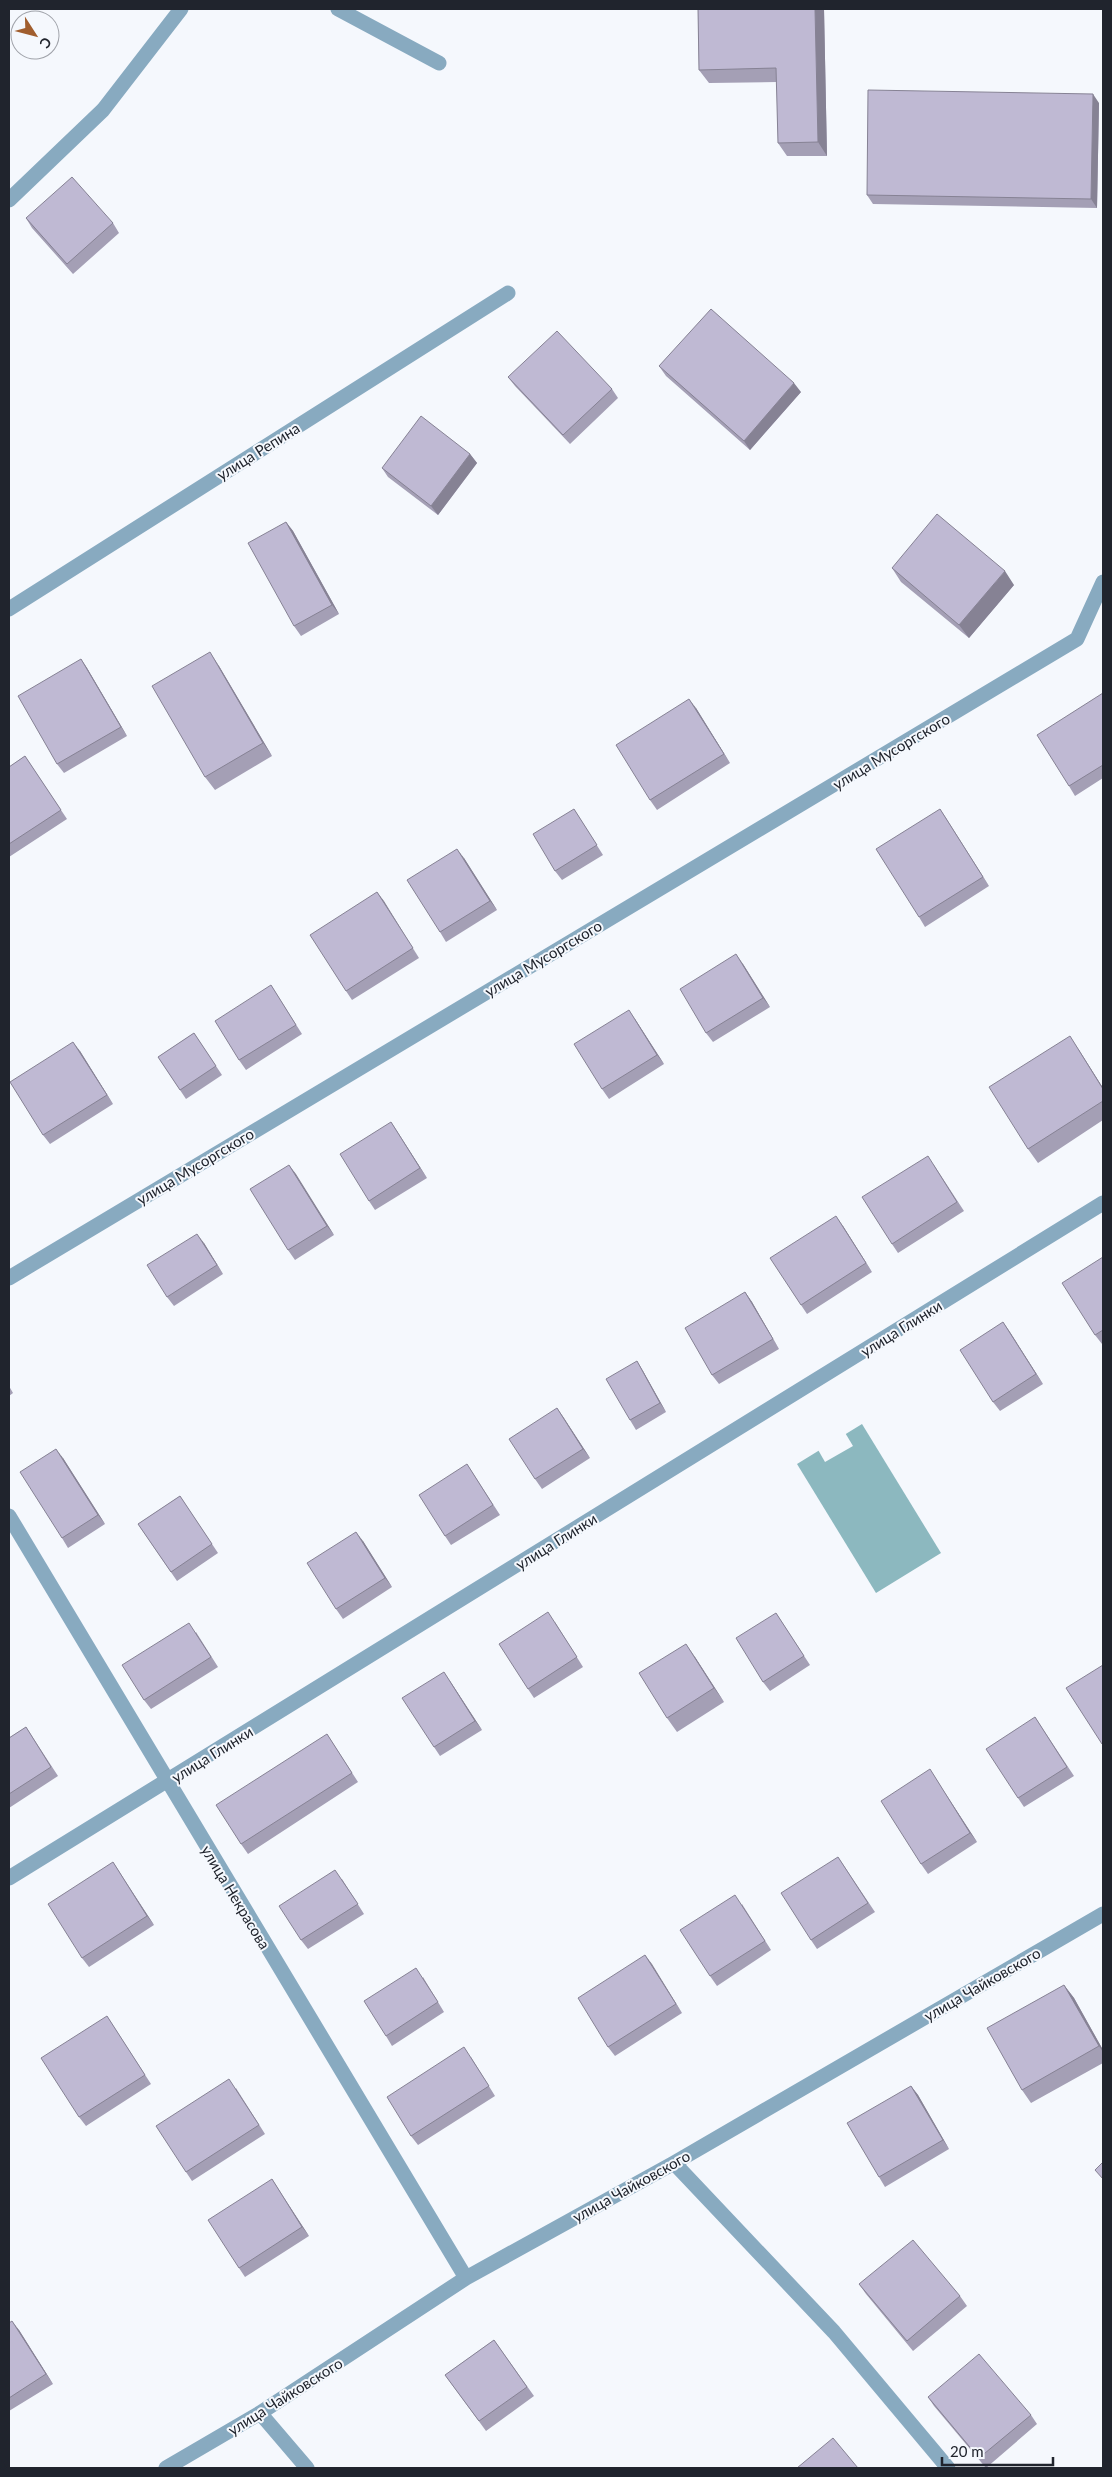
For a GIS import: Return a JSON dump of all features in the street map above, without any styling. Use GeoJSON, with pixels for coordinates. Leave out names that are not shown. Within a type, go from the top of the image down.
{"type":"FeatureCollection","features":[{"type":"Feature","properties":{"kind":"street"},"geometry":{"type":"LineString","coordinates":[[9,200],[103,110],[181,9]]}},
{"type":"Feature","properties":{"kind":"street"},"geometry":{"type":"LineString","coordinates":[[338,9],[439,63]]}},
{"type":"Feature","properties":{"kind":"street","name":"улица Репина"},"geometry":{"type":"LineString","coordinates":[[9,609],[508,292]]}},
{"type":"Feature","properties":{"kind":"street","name":"улица Мусоргского"},"geometry":{"type":"LineString","coordinates":[[9,1278],[1077,639],[1103,582]]}},
{"type":"Feature","properties":{"kind":"street","name":"улица Глинки"},"geometry":{"type":"LineString","coordinates":[[9,1878],[1103,1203]]}},
{"type":"Feature","properties":{"kind":"street","name":"улица Некрасова"},"geometry":{"type":"LineString","coordinates":[[9,1516],[466,2278]]}},
{"type":"Feature","properties":{"kind":"street","name":"улица Чайковского"},"geometry":{"type":"LineString","coordinates":[[166,2468],[260,2413],[466,2278],[674,2162],[1103,1914]]}},
{"type":"Feature","properties":{"kind":"street"},"geometry":{"type":"LineString","coordinates":[[674,2162],[834,2332],[948,2468]]}},
{"type":"Feature","properties":{"kind":"street"},"geometry":{"type":"LineString","coordinates":[[260,2413],[307,2468]]}},
{"type":"Feature","properties":{"kind":"water"},"geometry":{"type":"Polygon","coordinates":[[[862,1424],[941,1553],[876,1593],[797,1464],[862,1424]]]}},
{"type":"Feature","properties":{"kind":"pier"},"geometry":{"type":"Polygon","coordinates":[[[844,1431],[853,1446],[825,1462],[817,1448],[844,1431]]]}},
{"type":"Feature","properties":{"kind":"building"},"geometry":{"type":"Polygon","coordinates":[[[698,9],[815,9],[818,142],[778,143],[776,68],[699,70],[698,9]]]}},
{"type":"Feature","properties":{"kind":"building"},"geometry":{"type":"Polygon","coordinates":[[[868,90],[1093,94],[1091,199],[867,195],[868,90]]]}},
{"type":"Feature","properties":{"kind":"building"},"geometry":{"type":"Polygon","coordinates":[[[72,177],[113,223],[67,264],[26,218],[72,177]]]}},
{"type":"Feature","properties":{"kind":"building"},"geometry":{"type":"Polygon","coordinates":[[[711,309],[794,383],[744,441],[659,366],[711,309]]]}},
{"type":"Feature","properties":{"kind":"building"},"geometry":{"type":"Polygon","coordinates":[[[557,331],[612,389],[563,435],[508,377],[557,331]]]}},
{"type":"Feature","properties":{"kind":"building"},"geometry":{"type":"Polygon","coordinates":[[[421,416],[470,454],[431,506],[382,468],[421,416]]]}},
{"type":"Feature","properties":{"kind":"building"},"geometry":{"type":"Polygon","coordinates":[[[937,514],[1005,571],[959,625],[892,568],[937,514]]]}},
{"type":"Feature","properties":{"kind":"building"},"geometry":{"type":"Polygon","coordinates":[[[286,522],[332,605],[294,626],[248,543],[286,522]]]}},
{"type":"Feature","properties":{"kind":"building"},"geometry":{"type":"Polygon","coordinates":[[[210,652],[263,743],[205,777],[152,686],[210,652]]]}},
{"type":"Feature","properties":{"kind":"building"},"geometry":{"type":"Polygon","coordinates":[[[81,659],[121,727],[57,764],[18,696],[81,659]]]}},
{"type":"Feature","properties":{"kind":"building"},"geometry":{"type":"Polygon","coordinates":[[[1103,693],[1103,765],[1069,786],[1037,735],[1103,693]]]}},
{"type":"Feature","properties":{"kind":"building"},"geometry":{"type":"Polygon","coordinates":[[[689,699],[724,754],[650,800],[616,745],[689,699]]]}},
{"type":"Feature","properties":{"kind":"building"},"geometry":{"type":"Polygon","coordinates":[[[25,756],[61,810],[9,844],[9,767],[25,756]]]}},
{"type":"Feature","properties":{"kind":"building"},"geometry":{"type":"Polygon","coordinates":[[[574,809],[597,845],[555,871],[533,834],[574,809]]]}},
{"type":"Feature","properties":{"kind":"building"},"geometry":{"type":"Polygon","coordinates":[[[940,809],[983,877],[919,917],[876,849],[940,809]]]}},
{"type":"Feature","properties":{"kind":"building"},"geometry":{"type":"Polygon","coordinates":[[[457,849],[490,901],[440,932],[407,880],[457,849]]]}},
{"type":"Feature","properties":{"kind":"building"},"geometry":{"type":"Polygon","coordinates":[[[377,892],[413,948],[346,991],[310,935],[377,892]]]}},
{"type":"Feature","properties":{"kind":"building"},"geometry":{"type":"Polygon","coordinates":[[[736,954],[763,998],[706,1033],[680,989],[736,954]]]}},
{"type":"Feature","properties":{"kind":"building"},"geometry":{"type":"Polygon","coordinates":[[[271,985],[296,1025],[239,1060],[215,1021],[271,985]]]}},
{"type":"Feature","properties":{"kind":"building"},"geometry":{"type":"Polygon","coordinates":[[[629,1010],[657,1055],[602,1089],[574,1044],[629,1010]]]}},
{"type":"Feature","properties":{"kind":"building"},"geometry":{"type":"Polygon","coordinates":[[[194,1033],[216,1066],[180,1090],[158,1057],[194,1033]]]}},
{"type":"Feature","properties":{"kind":"building"},"geometry":{"type":"Polygon","coordinates":[[[1070,1036],[1103,1089],[1103,1101],[1028,1149],[989,1087],[1070,1036]]]}},
{"type":"Feature","properties":{"kind":"building"},"geometry":{"type":"Polygon","coordinates":[[[73,1042],[107,1095],[43,1135],[10,1082],[73,1042]]]}},
{"type":"Feature","properties":{"kind":"building"},"geometry":{"type":"Polygon","coordinates":[[[391,1122],[420,1168],[369,1201],[340,1154],[391,1122]]]}},
{"type":"Feature","properties":{"kind":"building"},"geometry":{"type":"Polygon","coordinates":[[[928,1156],[957,1202],[892,1244],[862,1197],[928,1156]]]}},
{"type":"Feature","properties":{"kind":"building"},"geometry":{"type":"Polygon","coordinates":[[[289,1165],[327,1226],[288,1250],[250,1189],[289,1165]]]}},
{"type":"Feature","properties":{"kind":"building"},"geometry":{"type":"Polygon","coordinates":[[[836,1216],[866,1263],[801,1305],[770,1258],[836,1216]]]}},
{"type":"Feature","properties":{"kind":"building"},"geometry":{"type":"Polygon","coordinates":[[[197,1234],[217,1265],[167,1297],[147,1265],[197,1234]]]}},
{"type":"Feature","properties":{"kind":"building"},"geometry":{"type":"Polygon","coordinates":[[[1103,1257],[1103,1330],[1095,1335],[1062,1283],[1103,1257]]]}},
{"type":"Feature","properties":{"kind":"building"},"geometry":{"type":"Polygon","coordinates":[[[745,1292],[773,1339],[712,1375],[685,1328],[745,1292]]]}},
{"type":"Feature","properties":{"kind":"building"},"geometry":{"type":"Polygon","coordinates":[[[1003,1322],[1036,1374],[993,1402],[960,1350],[1003,1322]]]}},
{"type":"Feature","properties":{"kind":"building"},"geometry":{"type":"Polygon","coordinates":[[[637,1361],[660,1403],[630,1420],[606,1379],[637,1361]]]}},
{"type":"Feature","properties":{"kind":"building"},"geometry":{"type":"Polygon","coordinates":[[[557,1408],[583,1449],[535,1479],[509,1439],[557,1408]]]}},
{"type":"Feature","properties":{"kind":"building"},"geometry":{"type":"Polygon","coordinates":[[[56,1449],[98,1515],[62,1538],[20,1472],[56,1449]]]}},
{"type":"Feature","properties":{"kind":"building"},"geometry":{"type":"Polygon","coordinates":[[[467,1464],[493,1505],[445,1536],[419,1495],[467,1464]]]}},
{"type":"Feature","properties":{"kind":"building"},"geometry":{"type":"Polygon","coordinates":[[[180,1496],[212,1544],[171,1572],[138,1524],[180,1496]]]}},
{"type":"Feature","properties":{"kind":"building"},"geometry":{"type":"Polygon","coordinates":[[[356,1532],[385,1578],[336,1609],[307,1563],[356,1532]]]}},
{"type":"Feature","properties":{"kind":"building"},"geometry":{"type":"Polygon","coordinates":[[[548,1612],[577,1657],[528,1689],[499,1644],[548,1612]]]}},
{"type":"Feature","properties":{"kind":"building"},"geometry":{"type":"Polygon","coordinates":[[[776,1613],[804,1656],[763,1682],[736,1638],[776,1613]]]}},
{"type":"Feature","properties":{"kind":"building"},"geometry":{"type":"Polygon","coordinates":[[[189,1623],[211,1657],[144,1700],[122,1665],[189,1623]]]}},
{"type":"Feature","properties":{"kind":"building"},"geometry":{"type":"Polygon","coordinates":[[[686,1644],[714,1688],[667,1718],[639,1673],[686,1644]]]}},
{"type":"Feature","properties":{"kind":"building"},"geometry":{"type":"Polygon","coordinates":[[[1103,1665],[1103,1743],[1102,1744],[1066,1688],[1103,1665]]]}},
{"type":"Feature","properties":{"kind":"building"},"geometry":{"type":"Polygon","coordinates":[[[444,1672],[475,1721],[434,1747],[402,1698],[444,1672]]]}},
{"type":"Feature","properties":{"kind":"building"},"geometry":{"type":"Polygon","coordinates":[[[1035,1717],[1067,1767],[1018,1798],[986,1749],[1035,1717]]]}},
{"type":"Feature","properties":{"kind":"building"},"geometry":{"type":"Polygon","coordinates":[[[26,1727],[51,1767],[9,1794],[9,1738],[26,1727]]]}},
{"type":"Feature","properties":{"kind":"building"},"geometry":{"type":"Polygon","coordinates":[[[327,1734],[352,1773],[241,1844],[216,1805],[327,1734]]]}},
{"type":"Feature","properties":{"kind":"building"},"geometry":{"type":"Polygon","coordinates":[[[930,1769],[970,1833],[921,1864],[881,1801],[930,1769]]]}},
{"type":"Feature","properties":{"kind":"building"},"geometry":{"type":"Polygon","coordinates":[[[838,1857],[868,1903],[811,1940],[781,1893],[838,1857]]]}},
{"type":"Feature","properties":{"kind":"building"},"geometry":{"type":"Polygon","coordinates":[[[113,1862],[147,1916],[82,1958],[48,1904],[113,1862]]]}},
{"type":"Feature","properties":{"kind":"building"},"geometry":{"type":"Polygon","coordinates":[[[335,1870],[358,1904],[301,1940],[279,1906],[335,1870]]]}},
{"type":"Feature","properties":{"kind":"building"},"geometry":{"type":"Polygon","coordinates":[[[735,1895],[765,1941],[710,1976],[680,1930],[735,1895]]]}},
{"type":"Feature","properties":{"kind":"building"},"geometry":{"type":"Polygon","coordinates":[[[645,1955],[676,2004],[608,2047],[578,1998],[645,1955]]]}},
{"type":"Feature","properties":{"kind":"building"},"geometry":{"type":"Polygon","coordinates":[[[416,1968],[438,2002],[386,2036],[364,2001],[416,1968]]]}},
{"type":"Feature","properties":{"kind":"building"},"geometry":{"type":"Polygon","coordinates":[[[1064,1985],[1099,2046],[1022,2090],[987,2028],[1064,1985]]]}},
{"type":"Feature","properties":{"kind":"building"},"geometry":{"type":"Polygon","coordinates":[[[107,2016],[145,2075],[79,2117],[41,2058],[107,2016]]]}},
{"type":"Feature","properties":{"kind":"building"},"geometry":{"type":"Polygon","coordinates":[[[464,2047],[489,2086],[411,2136],[387,2097],[464,2047]]]}},
{"type":"Feature","properties":{"kind":"building"},"geometry":{"type":"Polygon","coordinates":[[[229,2079],[259,2125],[186,2172],[156,2126],[229,2079]]]}},
{"type":"Feature","properties":{"kind":"building"},"geometry":{"type":"Polygon","coordinates":[[[911,2086],[943,2140],[879,2177],[847,2123],[911,2086]]]}},
{"type":"Feature","properties":{"kind":"building"},"geometry":{"type":"Polygon","coordinates":[[[1103,2162],[1103,2179],[1095,2170],[1103,2162]]]}},
{"type":"Feature","properties":{"kind":"building"},"geometry":{"type":"Polygon","coordinates":[[[272,2179],[302,2227],[239,2268],[208,2220],[272,2179]]]}},
{"type":"Feature","properties":{"kind":"building"},"geometry":{"type":"Polygon","coordinates":[[[913,2240],[960,2296],[907,2341],[859,2284],[913,2240]]]}},
{"type":"Feature","properties":{"kind":"building"},"geometry":{"type":"Polygon","coordinates":[[[12,2321],[46,2374],[9,2398],[9,2323],[12,2321]]]}},
{"type":"Feature","properties":{"kind":"building"},"geometry":{"type":"Polygon","coordinates":[[[494,2340],[527,2387],[479,2421],[445,2375],[494,2340]]]}},
{"type":"Feature","properties":{"kind":"building"},"geometry":{"type":"Polygon","coordinates":[[[979,2354],[1031,2415],[979,2458],[928,2397],[979,2354]]]}},
{"type":"Feature","properties":{"kind":"building"},"geometry":{"type":"Polygon","coordinates":[[[833,2438],[858,2468],[797,2468],[833,2438]]]}}]}
